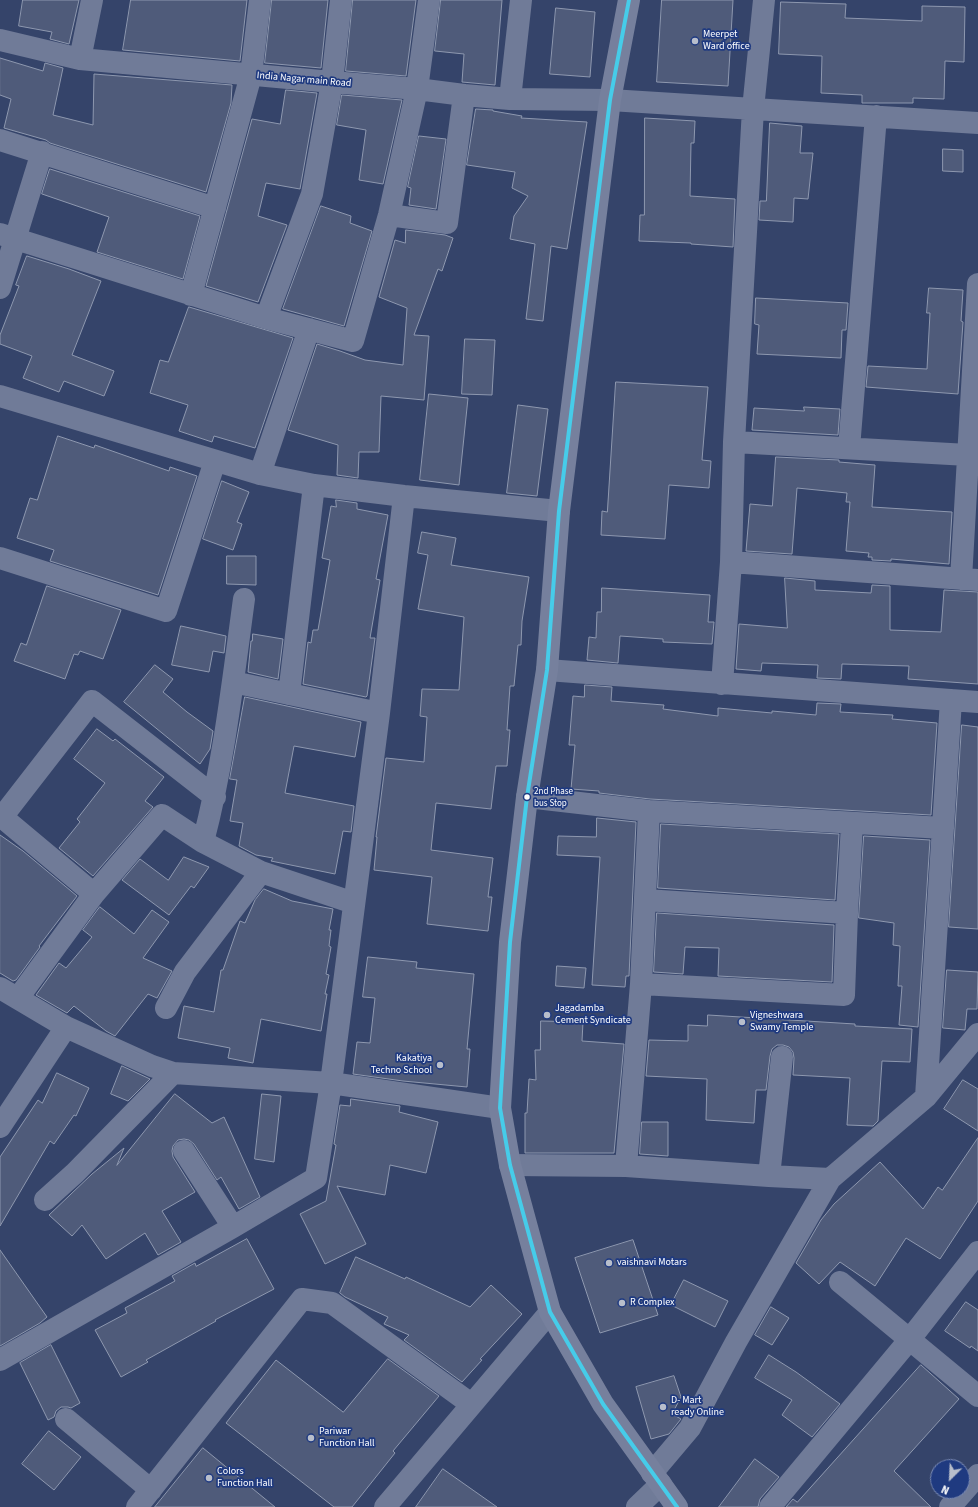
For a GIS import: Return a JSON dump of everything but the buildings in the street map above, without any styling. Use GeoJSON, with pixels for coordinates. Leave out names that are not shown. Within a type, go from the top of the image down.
{"type":"FeatureCollection","features":[{"type":"Feature","properties":{"kind":"street"},"geometry":{"type":"LineString","coordinates":[[80,59],[92,0]]}},
{"type":"Feature","properties":{"kind":"street"},"geometry":{"type":"LineString","coordinates":[[191,295],[251,75],[260,0]]}},
{"type":"Feature","properties":{"kind":"street"},"geometry":{"type":"LineString","coordinates":[[266,318],[312,194],[332,82],[341,0]]}},
{"type":"Feature","properties":{"kind":"street"},"geometry":{"type":"LineString","coordinates":[[8,236],[266,318],[353,341],[389,215],[417,89],[429,0]]}},
{"type":"Feature","properties":{"kind":"street"},"geometry":{"type":"LineString","coordinates":[[510,99],[521,0]]}},
{"type":"Feature","properties":{"kind":"street"},"geometry":{"type":"LineString","coordinates":[[629,0],[610,100],[559,511],[547,670],[527,797],[510,942],[500,1108],[510,1165],[550,1312],[603,1404],[677,1507]]}},
{"type":"Feature","properties":{"kind":"street"},"geometry":{"type":"LineString","coordinates":[[722,684],[731,562],[734,442],[753,109],[764,0]]}},
{"type":"Feature","properties":{"kind":"street","name":"India Nagar main Road"},"geometry":{"type":"LineString","coordinates":[[0,40],[80,59],[417,89],[510,99],[610,100],[978,123]]}},
{"type":"Feature","properties":{"kind":"street"},"geometry":{"type":"LineString","coordinates":[[389,215],[447,223],[464,95]]}},
{"type":"Feature","properties":{"kind":"street"},"geometry":{"type":"LineString","coordinates":[[849,448],[876,116]]}},
{"type":"Feature","properties":{"kind":"street"},"geometry":{"type":"LineString","coordinates":[[0,140],[42,152],[215,208]]}},
{"type":"Feature","properties":{"kind":"street"},"geometry":{"type":"LineString","coordinates":[[0,288],[8,236],[42,152]]}},
{"type":"Feature","properties":{"kind":"street"},"geometry":{"type":"LineString","coordinates":[[731,562],[970,579],[968,455],[978,284]]}},
{"type":"Feature","properties":{"kind":"street"},"geometry":{"type":"LineString","coordinates":[[260,474],[309,329]]}},
{"type":"Feature","properties":{"kind":"street"},"geometry":{"type":"LineString","coordinates":[[0,396],[260,474],[314,485],[404,496],[559,511]]}},
{"type":"Feature","properties":{"kind":"street"},"geometry":{"type":"LineString","coordinates":[[734,442],[968,455]]}},
{"type":"Feature","properties":{"kind":"street"},"geometry":{"type":"LineString","coordinates":[[0,558],[166,611],[215,461]]}},
{"type":"Feature","properties":{"kind":"street"},"geometry":{"type":"LineString","coordinates":[[289,694],[314,485]]}},
{"type":"Feature","properties":{"kind":"street"},"geometry":{"type":"LineString","coordinates":[[0,1360],[316,1178],[331,1082],[379,713],[404,496]]}},
{"type":"Feature","properties":{"kind":"street"},"geometry":{"type":"LineString","coordinates":[[203,842],[215,797],[244,599]]}},
{"type":"Feature","properties":{"kind":"street"},"geometry":{"type":"LineString","coordinates":[[547,670],[978,702]]}},
{"type":"Feature","properties":{"kind":"street"},"geometry":{"type":"LineString","coordinates":[[233,682],[379,713]]}},
{"type":"Feature","properties":{"kind":"street"},"geometry":{"type":"LineString","coordinates":[[926,1097],[951,700]]}},
{"type":"Feature","properties":{"kind":"street"},"geometry":{"type":"LineString","coordinates":[[94,894],[1,816],[92,701],[215,797]]}},
{"type":"Feature","properties":{"kind":"street"},"geometry":{"type":"LineString","coordinates":[[527,797],[649,811],[852,824],[943,828]]}},
{"type":"Feature","properties":{"kind":"street"},"geometry":{"type":"LineString","coordinates":[[626,1166],[641,984],[649,811]]}},
{"type":"Feature","properties":{"kind":"street"},"geometry":{"type":"LineString","coordinates":[[354,903],[261,872],[203,842],[162,815],[9,993],[66,1027],[152,1066],[173,1073],[331,1082],[500,1108]]}},
{"type":"Feature","properties":{"kind":"street"},"geometry":{"type":"LineString","coordinates":[[641,984],[844,995],[852,824]]}},
{"type":"Feature","properties":{"kind":"street"},"geometry":{"type":"LineString","coordinates":[[166,1008],[185,972],[261,872]]}},
{"type":"Feature","properties":{"kind":"street"},"geometry":{"type":"LineString","coordinates":[[645,900],[847,913]]}},
{"type":"Feature","properties":{"kind":"street"},"geometry":{"type":"LineString","coordinates":[[0,1127],[66,1027]]}},
{"type":"Feature","properties":{"kind":"street"},"geometry":{"type":"LineString","coordinates":[[637,1507],[690,1428],[736,1342],[830,1178],[926,1097],[978,1034]]}},
{"type":"Feature","properties":{"kind":"street"},"geometry":{"type":"LineString","coordinates":[[769,1176],[782,1057]]}},
{"type":"Feature","properties":{"kind":"street"},"geometry":{"type":"LineString","coordinates":[[45,1200],[75,1173],[173,1073]]}},
{"type":"Feature","properties":{"kind":"street"},"geometry":{"type":"LineString","coordinates":[[184,1151],[233,1227]]}},
{"type":"Feature","properties":{"kind":"street"},"geometry":{"type":"LineString","coordinates":[[510,1165],[626,1166],[769,1176],[830,1178]]}},
{"type":"Feature","properties":{"kind":"street"},"geometry":{"type":"LineString","coordinates":[[770,1507],[910,1339],[978,1252]]}},
{"type":"Feature","properties":{"kind":"street"},"geometry":{"type":"LineString","coordinates":[[840,1282],[978,1396]]}},
{"type":"Feature","properties":{"kind":"street"},"geometry":{"type":"LineString","coordinates":[[137,1507],[302,1299],[332,1302],[471,1404]]}},
{"type":"Feature","properties":{"kind":"street"},"geometry":{"type":"LineString","coordinates":[[385,1507],[550,1312]]}},
{"type":"Feature","properties":{"kind":"street"},"geometry":{"type":"LineString","coordinates":[[66,1420],[151,1490]]}},
{"type":"Feature","properties":{"kind":"street"},"geometry":{"type":"LineString","coordinates":[[950,1507],[978,1475]]}},
{"type":"Feature","properties":{"kind":"transit line"},"geometry":{"type":"LineString","coordinates":[[629,0],[610,100],[559,511],[547,670],[527,797],[510,942],[500,1108],[510,1165],[550,1312],[603,1404],[677,1507]]}},
{"type":"Feature","properties":{"kind":"place","name":"Meerpet Ward office"},"geometry":{"type":"Point","coordinates":[695,41]}},
{"type":"Feature","properties":{"kind":"place","name":"2nd Phase bus Stop"},"geometry":{"type":"Point","coordinates":[527,797]}},
{"type":"Feature","properties":{"kind":"place","name":"Jagadamba Cement Syndicate"},"geometry":{"type":"Point","coordinates":[547,1015]}},
{"type":"Feature","properties":{"kind":"place","name":"Vigneshwara Swamy Temple"},"geometry":{"type":"Point","coordinates":[742,1022]}},
{"type":"Feature","properties":{"kind":"place","name":"Kakatiya Techno School"},"geometry":{"type":"Point","coordinates":[440,1065]}},
{"type":"Feature","properties":{"kind":"place","name":"vaishnavi Motars"},"geometry":{"type":"Point","coordinates":[609,1263]}},
{"type":"Feature","properties":{"kind":"place","name":"R Complex"},"geometry":{"type":"Point","coordinates":[622,1303]}},
{"type":"Feature","properties":{"kind":"place","name":"D- Mart ready Online"},"geometry":{"type":"Point","coordinates":[663,1407]}},
{"type":"Feature","properties":{"kind":"place","name":"Pariwar Function Hall"},"geometry":{"type":"Point","coordinates":[311,1438]}},
{"type":"Feature","properties":{"kind":"place","name":"Colors Function Hall"},"geometry":{"type":"Point","coordinates":[209,1478]}}]}
